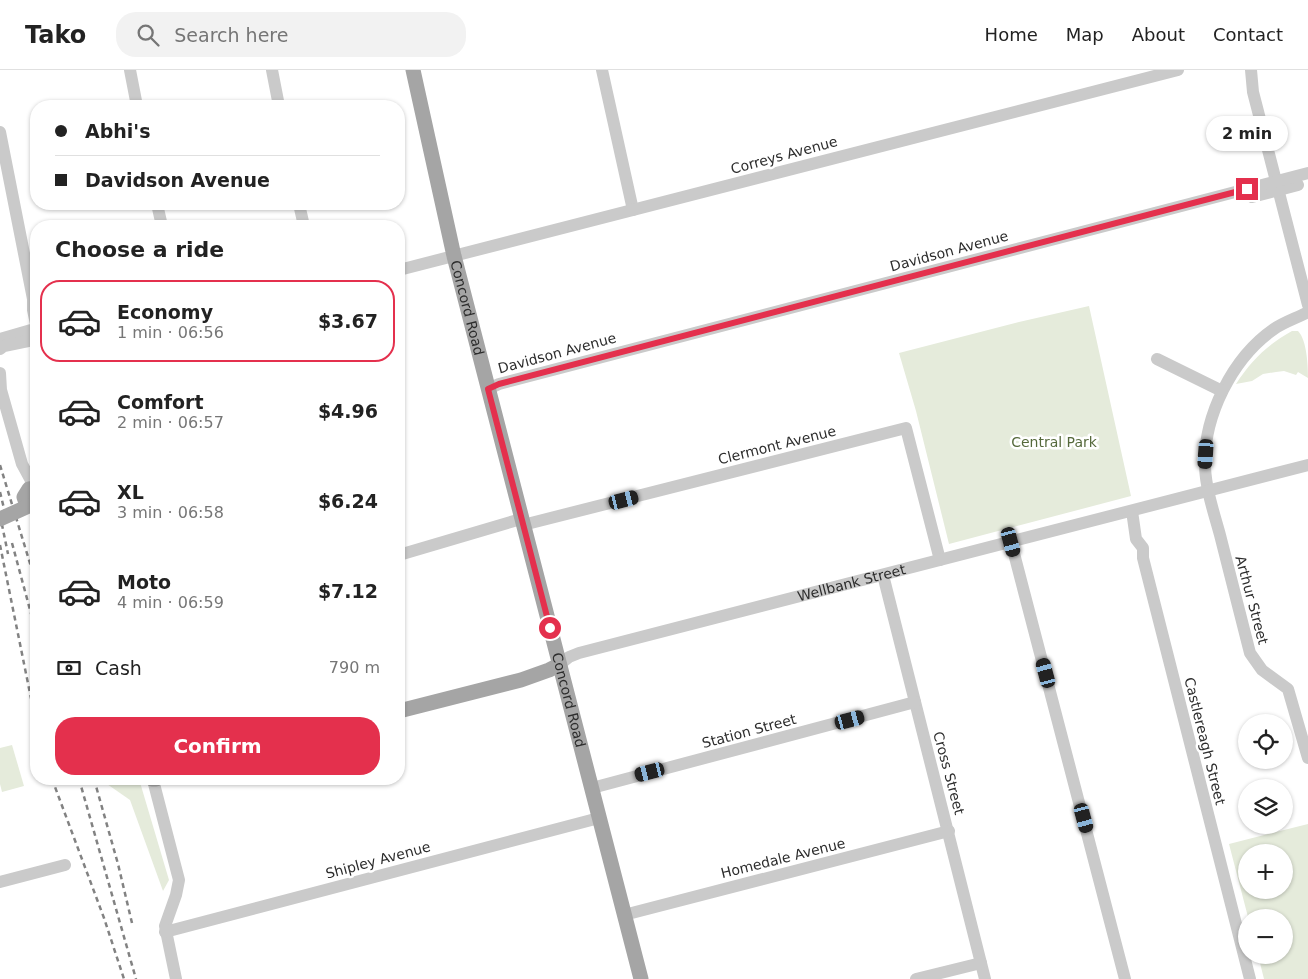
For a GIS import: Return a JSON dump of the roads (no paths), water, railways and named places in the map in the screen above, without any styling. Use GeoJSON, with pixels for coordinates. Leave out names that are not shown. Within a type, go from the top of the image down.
{"type":"FeatureCollection","features":[{"type":"Feature","properties":{"kind":"main road","name":"Concord Road"},"geometry":{"type":"LineString","coordinates":[[413,70],[454,256],[592,788],[624,915],[636,978]]}},
{"type":"Feature","properties":{"kind":"main road"},"geometry":{"type":"LineString","coordinates":[[0,510],[30,496]]}},
{"type":"Feature","properties":{"kind":"main road"},"geometry":{"type":"LineString","coordinates":[[0,519],[30,496]]}},
{"type":"Feature","properties":{"kind":"main road","name":"Wellbank Street"},"geometry":{"type":"LineString","coordinates":[[405,709],[522,680],[550,670],[559,664]]}},
{"type":"Feature","properties":{"kind":"street"},"geometry":{"type":"LineString","coordinates":[[130,70],[136,100]]}},
{"type":"Feature","properties":{"kind":"street"},"geometry":{"type":"LineString","coordinates":[[272,70],[278,100]]}},
{"type":"Feature","properties":{"kind":"street"},"geometry":{"type":"LineString","coordinates":[[602,70],[633,210]]}},
{"type":"Feature","properties":{"kind":"street","name":"Correys Avenue"},"geometry":{"type":"LineString","coordinates":[[405,268],[1178,70]]}},
{"type":"Feature","properties":{"kind":"street"},"geometry":{"type":"LineString","coordinates":[[1242,70],[1253,92]]}},
{"type":"Feature","properties":{"kind":"street"},"geometry":{"type":"LineString","coordinates":[[1251,70],[1253,92],[1308,305]]}},
{"type":"Feature","properties":{"kind":"street"},"geometry":{"type":"LineString","coordinates":[[0,132],[30,277]]}},
{"type":"Feature","properties":{"kind":"street","name":"Davidson Avenue"},"geometry":{"type":"LineString","coordinates":[[1277,186],[1308,173]]}},
{"type":"Feature","properties":{"kind":"street","name":"Davidson Avenue"},"geometry":{"type":"LineString","coordinates":[[488,389],[499,384],[654,343],[1277,186],[1308,182]]}},
{"type":"Feature","properties":{"kind":"street","name":"Arthur Street"},"geometry":{"type":"LineString","coordinates":[[1308,312],[1284,323],[1265,336],[1244,357],[1222,391],[1207,441],[1205,468],[1209,491],[1250,653],[1262,670],[1288,689],[1308,758]]}},
{"type":"Feature","properties":{"kind":"street"},"geometry":{"type":"LineString","coordinates":[[0,339],[30,330]]}},
{"type":"Feature","properties":{"kind":"street"},"geometry":{"type":"LineString","coordinates":[[0,349],[4,346],[30,341]]}},
{"type":"Feature","properties":{"kind":"street"},"geometry":{"type":"LineString","coordinates":[[1157,359],[1222,391]]}},
{"type":"Feature","properties":{"kind":"street"},"geometry":{"type":"LineString","coordinates":[[0,373],[1,389],[22,464],[20,475],[30,496]]}},
{"type":"Feature","properties":{"kind":"street","name":"Clermont Avenue"},"geometry":{"type":"LineString","coordinates":[[522,522],[906,428],[940,560]]}},
{"type":"Feature","properties":{"kind":"street","name":"Wellbank Street"},"geometry":{"type":"LineString","coordinates":[[559,664],[579,653],[1308,465]]}},
{"type":"Feature","properties":{"kind":"street","name":"Castlereagh Street"},"geometry":{"type":"LineString","coordinates":[[1132,511],[1136,539],[1142,548],[1142,558],[1250,979]]}},
{"type":"Feature","properties":{"kind":"street"},"geometry":{"type":"LineString","coordinates":[[405,553],[522,522]]}},
{"type":"Feature","properties":{"kind":"street"},"geometry":{"type":"LineString","coordinates":[[1011,542],[1125,979]]}},
{"type":"Feature","properties":{"kind":"street","name":"Cross Street"},"geometry":{"type":"LineString","coordinates":[[882,575],[986,979]]}},
{"type":"Feature","properties":{"kind":"street","name":"Station Street"},"geometry":{"type":"LineString","coordinates":[[592,788],[915,702]]}},
{"type":"Feature","properties":{"kind":"street"},"geometry":{"type":"LineString","coordinates":[[155,785],[179,880],[165,926],[176,979]]}},
{"type":"Feature","properties":{"kind":"street","name":"Shipley Avenue"},"geometry":{"type":"LineString","coordinates":[[165,932],[599,818]]}},
{"type":"Feature","properties":{"kind":"street","name":"Homedale Avenue"},"geometry":{"type":"LineString","coordinates":[[624,915],[949,832]]}},
{"type":"Feature","properties":{"kind":"street"},"geometry":{"type":"LineString","coordinates":[[0,882],[64,865]]}},
{"type":"Feature","properties":{"kind":"street"},"geometry":{"type":"LineString","coordinates":[[916,979],[981,963]]}},
{"type":"Feature","properties":{"kind":"railway"},"geometry":{"type":"LineString","coordinates":[[0,465],[30,563]]}},
{"type":"Feature","properties":{"kind":"railway"},"geometry":{"type":"LineString","coordinates":[[0,492],[7,521]]}},
{"type":"Feature","properties":{"kind":"railway"},"geometry":{"type":"LineString","coordinates":[[0,515],[8,554]]}},
{"type":"Feature","properties":{"kind":"railway"},"geometry":{"type":"LineString","coordinates":[[12,543],[30,610]]}},
{"type":"Feature","properties":{"kind":"railway"},"geometry":{"type":"LineString","coordinates":[[0,545],[30,693]]}},
{"type":"Feature","properties":{"kind":"railway"},"geometry":{"type":"LineString","coordinates":[[54,785],[104,918],[124,979]]}},
{"type":"Feature","properties":{"kind":"railway"},"geometry":{"type":"LineString","coordinates":[[81,785],[136,979]]}},
{"type":"Feature","properties":{"kind":"railway"},"geometry":{"type":"LineString","coordinates":[[96,785],[132,923]]}},
{"type":"Feature","properties":{"kind":"park label","name":"Central Park"},"geometry":{"type":"Point","coordinates":[1054,442]}}]}
